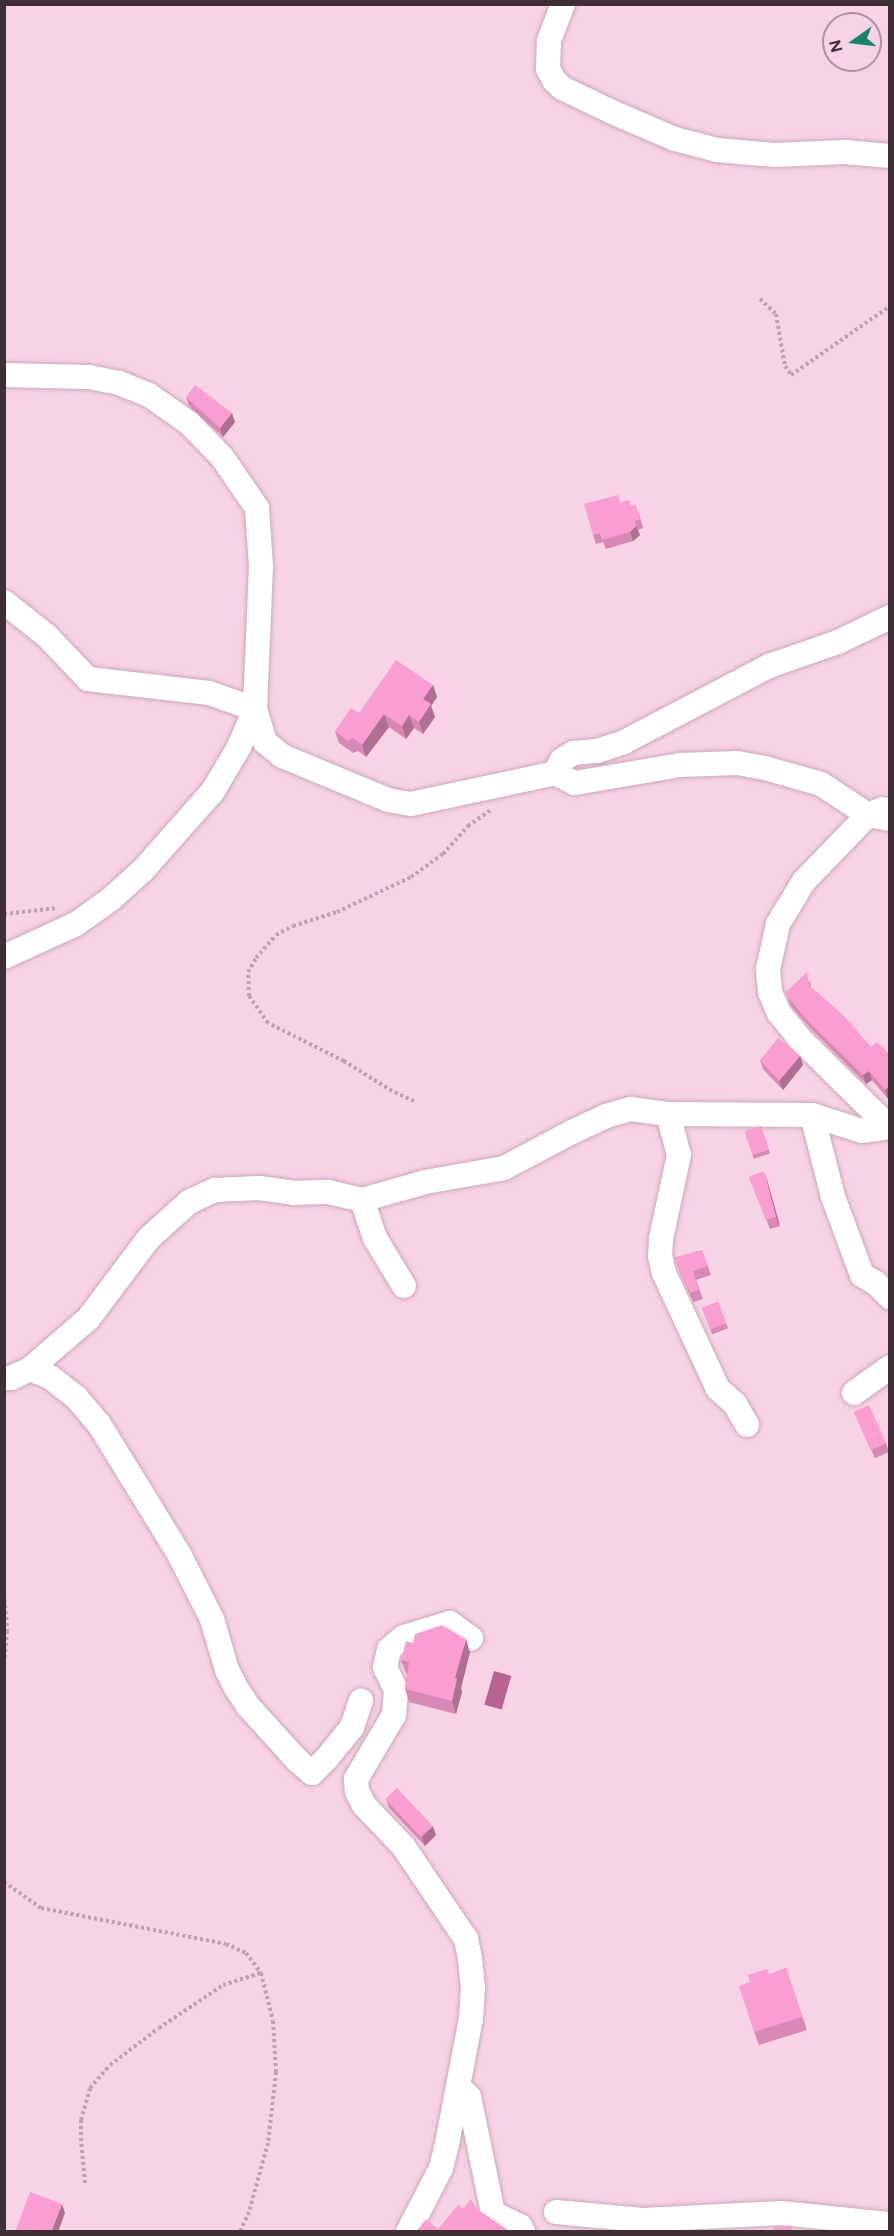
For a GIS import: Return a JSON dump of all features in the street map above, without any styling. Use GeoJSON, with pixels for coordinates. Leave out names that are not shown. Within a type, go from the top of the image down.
{"type":"FeatureCollection","features":[{"type":"Feature","properties":{"kind":"street"},"geometry":{"type":"LineString","coordinates":[[563,4],[549,41],[548,69],[562,88],[612,112],[675,139],[717,150],[774,155],[845,152],[890,156]]}},
{"type":"Feature","properties":{"kind":"street"},"geometry":{"type":"LineString","coordinates":[[4,375],[89,377],[119,383],[149,395],[189,423],[222,458],[257,508],[261,566],[255,709],[239,747],[213,791],[143,870],[111,899],[76,924],[4,957]]}},
{"type":"Feature","properties":{"kind":"street"},"geometry":{"type":"LineString","coordinates":[[4,602],[47,636],[88,679],[209,693],[255,709]]}},
{"type":"Feature","properties":{"kind":"street"},"geometry":{"type":"LineString","coordinates":[[555,773],[562,760],[573,753],[597,751],[624,742],[769,666],[838,642],[890,617]]}},
{"type":"Feature","properties":{"kind":"street"},"geometry":{"type":"LineString","coordinates":[[255,709],[266,742],[282,756],[388,800],[411,804],[555,773],[575,783],[680,765],[737,763],[821,784],[882,813],[804,881],[778,924],[768,969],[770,992],[779,1013],[799,1038],[889,1127]]}},
{"type":"Feature","properties":{"kind":"street"},"geometry":{"type":"LineString","coordinates":[[4,1378],[11,1378],[30,1369],[88,1319],[149,1238],[189,1202],[215,1190],[259,1188],[293,1193],[328,1192],[362,1200],[425,1182],[504,1168],[606,1116],[631,1109],[668,1114],[812,1115],[862,1131],[889,1127]]}},
{"type":"Feature","properties":{"kind":"street"},"geometry":{"type":"LineString","coordinates":[[668,1114],[679,1155],[661,1239],[660,1256],[664,1273],[718,1389],[735,1404],[747,1425]]}},
{"type":"Feature","properties":{"kind":"street"},"geometry":{"type":"LineString","coordinates":[[812,1115],[834,1197],[862,1275],[876,1283],[890,1297]]}},
{"type":"Feature","properties":{"kind":"street"},"geometry":{"type":"LineString","coordinates":[[362,1200],[375,1238],[404,1286]]}},
{"type":"Feature","properties":{"kind":"street"},"geometry":{"type":"LineString","coordinates":[[854,1393],[890,1367]]}},
{"type":"Feature","properties":{"kind":"street"},"geometry":{"type":"LineString","coordinates":[[30,1369],[50,1377],[76,1397],[99,1425],[179,1554],[212,1619],[226,1670],[235,1686],[248,1706],[297,1760],[312,1773],[352,1727],[361,1701]]}},
{"type":"Feature","properties":{"kind":"street"},"geometry":{"type":"LineString","coordinates":[[408,2232],[441,2168],[458,2086],[473,1988],[466,1939],[403,1846],[364,1804],[357,1791],[356,1779],[394,1715],[396,1690],[385,1667],[389,1649],[404,1637],[450,1623],[471,1638]]}},
{"type":"Feature","properties":{"kind":"street"},"geometry":{"type":"LineString","coordinates":[[458,2086],[469,2097],[493,2213],[520,2226],[523,2232]]}},
{"type":"Feature","properties":{"kind":"street"},"geometry":{"type":"LineString","coordinates":[[556,2212],[643,2220],[781,2213],[890,2224]]}},
{"type":"Feature","properties":{"kind":"path"},"geometry":{"type":"LineString","coordinates":[[760,299],[776,314],[785,366],[791,375],[890,306]]}},
{"type":"Feature","properties":{"kind":"path"},"geometry":{"type":"LineString","coordinates":[[414,1101],[392,1091],[344,1061],[268,1023],[249,996],[248,972],[256,957],[276,935],[293,926],[337,912],[411,877],[443,854],[480,816],[497,806]]}},
{"type":"Feature","properties":{"kind":"path"},"geometry":{"type":"LineString","coordinates":[[4,914],[57,908],[76,924]]}},
{"type":"Feature","properties":{"kind":"path"},"geometry":{"type":"LineString","coordinates":[[4,1593],[7,1631],[4,1663]]}},
{"type":"Feature","properties":{"kind":"path"},"geometry":{"type":"LineString","coordinates":[[4,1882],[41,1908],[226,1944],[246,1953],[261,1973],[273,2022],[276,2072],[268,2143],[249,2212],[240,2232]]}},
{"type":"Feature","properties":{"kind":"path"},"geometry":{"type":"LineString","coordinates":[[85,2183],[81,2120],[90,2088],[111,2065],[159,2028],[223,1985],[261,1973]]}},
{"type":"Feature","properties":{"kind":"shaded area"},"geometry":{"type":"Polygon","coordinates":[[[494,1671],[511,1676],[502,1710],[484,1705],[494,1671]]]}},
{"type":"Feature","properties":{"kind":"building"},"geometry":{"type":"Polygon","coordinates":[[[195,385],[232,413],[220,428],[186,397],[195,385]]]}},
{"type":"Feature","properties":{"kind":"building"},"geometry":{"type":"Polygon","coordinates":[[[618,495],[620,502],[629,500],[631,506],[636,505],[640,519],[635,521],[636,526],[630,532],[602,540],[600,533],[593,535],[584,504],[618,495]]]}},
{"type":"Feature","properties":{"kind":"building"},"geometry":{"type":"Polygon","coordinates":[[[396,660],[433,685],[423,699],[431,704],[419,722],[409,715],[402,726],[384,714],[362,745],[353,738],[348,741],[335,731],[351,708],[359,713],[396,660]]]}},
{"type":"Feature","properties":{"kind":"building"},"geometry":{"type":"Polygon","coordinates":[[[807,972],[809,985],[843,1015],[871,1047],[877,1042],[890,1055],[890,1085],[885,1090],[869,1071],[863,1075],[806,1019],[788,997],[786,992],[807,972]]]}},
{"type":"Feature","properties":{"kind":"building"},"geometry":{"type":"Polygon","coordinates":[[[778,1038],[800,1056],[779,1081],[760,1060],[778,1038]]]}},
{"type":"Feature","properties":{"kind":"building"},"geometry":{"type":"Polygon","coordinates":[[[761,1126],[769,1150],[753,1155],[745,1131],[761,1126]]]}},
{"type":"Feature","properties":{"kind":"building"},"geometry":{"type":"Polygon","coordinates":[[[764,1171],[776,1217],[766,1220],[749,1177],[764,1171]]]}},
{"type":"Feature","properties":{"kind":"building"},"geometry":{"type":"Polygon","coordinates":[[[702,1250],[708,1266],[693,1271],[699,1290],[690,1293],[674,1258],[702,1250]]]}},
{"type":"Feature","properties":{"kind":"building"},"geometry":{"type":"Polygon","coordinates":[[[718,1302],[726,1324],[710,1329],[702,1308],[718,1302]]]}},
{"type":"Feature","properties":{"kind":"building"},"geometry":{"type":"Polygon","coordinates":[[[869,1405],[886,1443],[871,1450],[853,1412],[869,1405]]]}},
{"type":"Feature","properties":{"kind":"building"},"geometry":{"type":"Polygon","coordinates":[[[442,1625],[466,1639],[455,1678],[457,1679],[452,1701],[405,1689],[409,1662],[401,1660],[406,1641],[413,1643],[415,1634],[442,1625]]]}},
{"type":"Feature","properties":{"kind":"building"},"geometry":{"type":"Polygon","coordinates":[[[397,1788],[432,1826],[421,1837],[385,1799],[397,1788]]]}},
{"type":"Feature","properties":{"kind":"building"},"geometry":{"type":"Polygon","coordinates":[[[786,1968],[802,2017],[754,2032],[739,1986],[750,1982],[748,1975],[767,1969],[769,1974],[786,1968]]]}},
{"type":"Feature","properties":{"kind":"building"},"geometry":{"type":"Polygon","coordinates":[[[30,2192],[62,2204],[51,2232],[15,2232],[30,2192]]]}},
{"type":"Feature","properties":{"kind":"building"},"geometry":{"type":"Polygon","coordinates":[[[471,2199],[477,2209],[511,2232],[416,2232],[426,2219],[438,2229],[458,2205],[463,2209],[471,2199]]]}},
{"type":"Feature","properties":{"kind":"building"},"geometry":{"type":"Polygon","coordinates":[[[791,2225],[792,2232],[774,2232],[774,2228],[791,2225]]]}}]}
